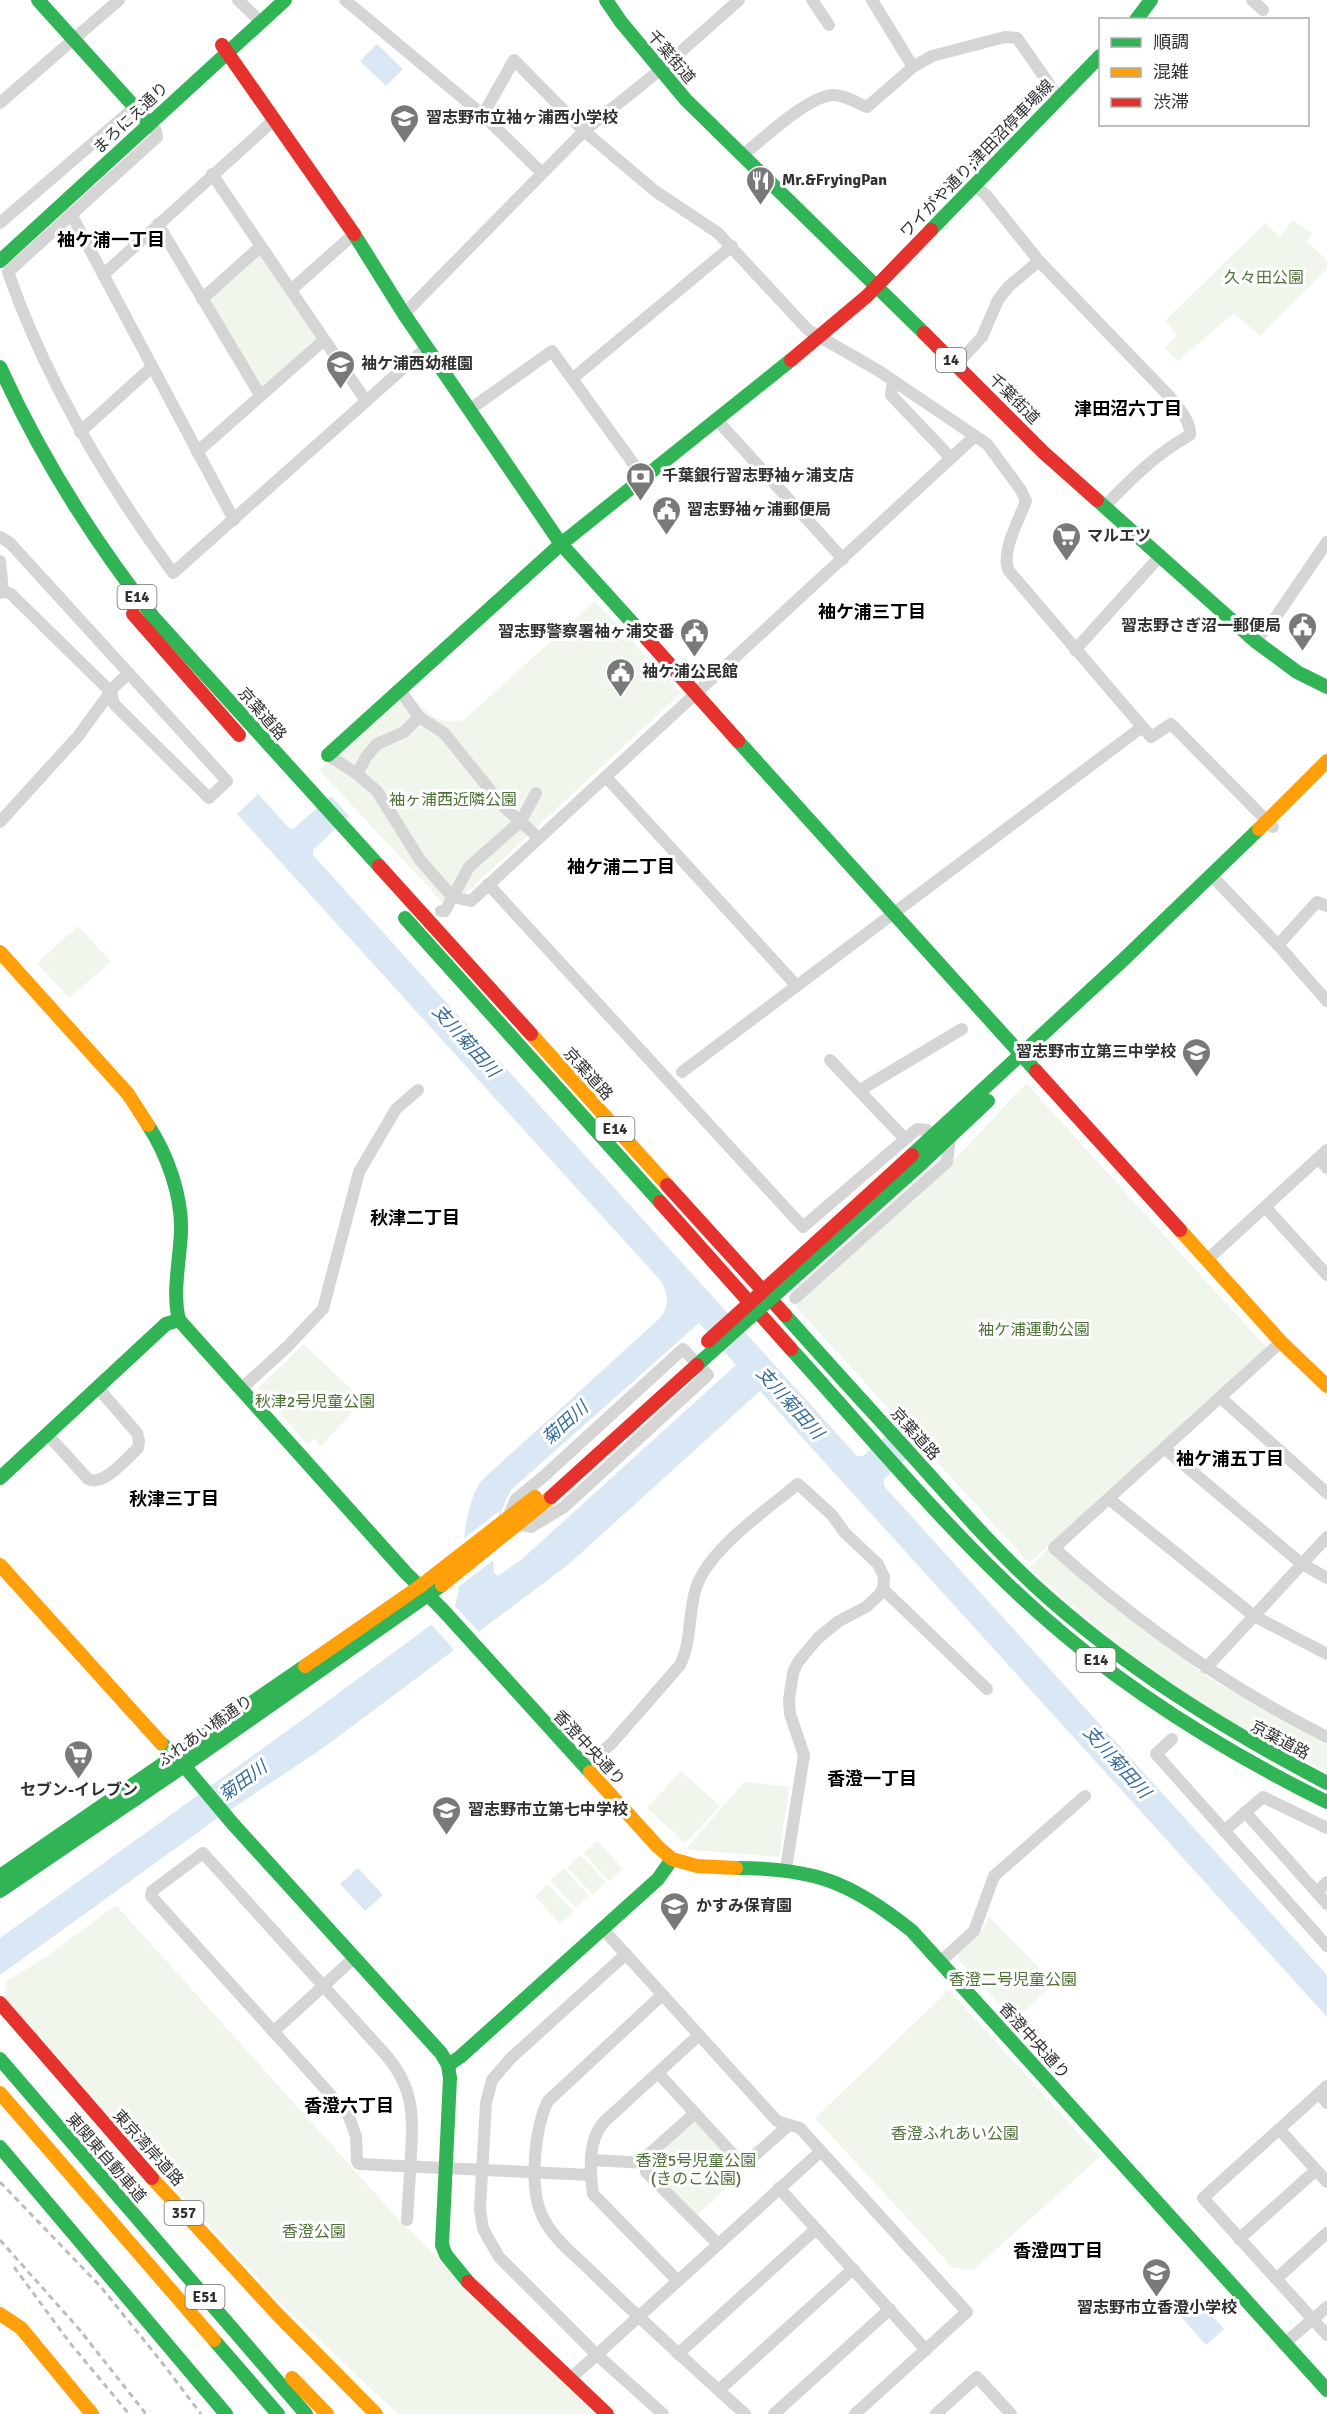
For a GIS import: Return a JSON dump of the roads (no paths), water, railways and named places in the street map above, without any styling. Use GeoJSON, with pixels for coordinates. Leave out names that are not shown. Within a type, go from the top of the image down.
{"type":"FeatureCollection","features":[{"type":"Feature","properties":{"kind":"main road"},"geometry":{"type":"LineString","coordinates":[[38,0],[142,116]]}},
{"type":"Feature","properties":{"kind":"main road","name":"まろにえ通り"},"geometry":{"type":"LineString","coordinates":[[257,18],[270,0]]}},
{"type":"Feature","properties":{"kind":"main road","name":"まろにえ通り"},"geometry":{"type":"LineString","coordinates":[[0,245],[142,116],[225,48],[257,18],[285,0]]}},
{"type":"Feature","properties":{"kind":"main road","name":"千葉街道"},"geometry":{"type":"LineString","coordinates":[[606,0],[686,100],[1043,452],[1255,641],[1298,672],[1327,687]]}},
{"type":"Feature","properties":{"kind":"main road"},"geometry":{"type":"LineString","coordinates":[[1138,18],[1151,0]]}},
{"type":"Feature","properties":{"kind":"main road"},"geometry":{"type":"LineString","coordinates":[[225,48],[354,234],[404,314],[561,544],[1281,1342],[1327,1386]]}},
{"type":"Feature","properties":{"kind":"main road","name":"ワイがや通り;津田沼停車場線"},"geometry":{"type":"LineString","coordinates":[[328,755],[561,544],[820,337],[877,286],[1099,58]]}},
{"type":"Feature","properties":{"kind":"main road","name":"まろにえ通り"},"geometry":{"type":"LineString","coordinates":[[3,271],[142,116]]}},
{"type":"Feature","properties":{"kind":"main road","name":"京葉道路"},"geometry":{"type":"LineString","coordinates":[[0,367],[13,397],[65,492],[127,584],[155,620],[1013,1566],[1102,1644],[1168,1693],[1214,1722],[1327,1783]]}},
{"type":"Feature","properties":{"kind":"main road","name":"京葉道路"},"geometry":{"type":"LineString","coordinates":[[126,605],[144,629],[247,743]]}},
{"type":"Feature","properties":{"kind":"main road"},"geometry":{"type":"LineString","coordinates":[[1270,824],[1327,761]]}},
{"type":"Feature","properties":{"kind":"main road"},"geometry":{"type":"LineString","coordinates":[[423,1591],[548,1493],[917,1159],[950,1138],[1025,1060],[1270,824],[1327,773]]}},
{"type":"Feature","properties":{"kind":"main road","name":"京葉道路"},"geometry":{"type":"LineString","coordinates":[[396,909],[901,1471],[966,1540],[1041,1614],[1120,1679],[1164,1711],[1212,1741],[1327,1802]]}},
{"type":"Feature","properties":{"kind":"main road"},"geometry":{"type":"LineString","coordinates":[[0,952],[128,1094],[161,1145],[177,1198],[181,1228],[176,1307],[179,1320],[166,1324],[0,1478]]}},
{"type":"Feature","properties":{"kind":"main road"},"geometry":{"type":"LineString","coordinates":[[917,1159],[933,1136],[1025,1060]]}},
{"type":"Feature","properties":{"kind":"main road","name":"香澄中央通り"},"geometry":{"type":"LineString","coordinates":[[179,1320],[657,1846],[672,1859],[694,1864],[786,1869],[836,1883],[873,1901],[912,1931],[1327,2390]]}},
{"type":"Feature","properties":{"kind":"main road"},"geometry":{"type":"LineString","coordinates":[[0,1565],[161,1743],[175,1755],[233,1824],[441,2053],[448,2065],[450,2078],[442,2245],[446,2255],[468,2282],[607,2414]]}},
{"type":"Feature","properties":{"kind":"main road","name":"ふれあい橋通り"},"geometry":{"type":"LineString","coordinates":[[0,1876],[175,1755],[423,1591]]}},
{"type":"Feature","properties":{"kind":"main road","name":"ふれあい橋通り"},"geometry":{"type":"LineString","coordinates":[[0,1891],[184,1766],[423,1591]]}},
{"type":"Feature","properties":{"kind":"main road"},"geometry":{"type":"LineString","coordinates":[[448,2065],[460,2057],[658,1879],[672,1859]]}},
{"type":"Feature","properties":{"kind":"main road","name":"東京湾岸道路"},"geometry":{"type":"LineString","coordinates":[[0,2003],[110,2132],[206,2237],[309,2347],[376,2414]]}},
{"type":"Feature","properties":{"kind":"main road","name":"東関東自動車道"},"geometry":{"type":"LineString","coordinates":[[0,2059],[306,2414]]}},
{"type":"Feature","properties":{"kind":"main road","name":"E51"},"geometry":{"type":"LineString","coordinates":[[0,2093],[278,2414]]}},
{"type":"Feature","properties":{"kind":"main road"},"geometry":{"type":"LineString","coordinates":[[0,2147],[226,2414]]}},
{"type":"Feature","properties":{"kind":"main road"},"geometry":{"type":"LineString","coordinates":[[158,2242],[172,2250],[327,2414]]}},
{"type":"Feature","properties":{"kind":"main road"},"geometry":{"type":"LineString","coordinates":[[0,2314],[21,2328],[92,2414]]}},
{"type":"Feature","properties":{"kind":"street"},"geometry":{"type":"LineString","coordinates":[[0,103],[118,0]]}},
{"type":"Feature","properties":{"kind":"street"},"geometry":{"type":"LineString","coordinates":[[238,0],[257,18]]}},
{"type":"Feature","properties":{"kind":"street"},"geometry":{"type":"LineString","coordinates":[[345,0],[483,115],[542,173]]}},
{"type":"Feature","properties":{"kind":"street"},"geometry":{"type":"LineString","coordinates":[[404,314],[584,131],[660,70],[739,0]]}},
{"type":"Feature","properties":{"kind":"street"},"geometry":{"type":"LineString","coordinates":[[813,0],[829,25]]}},
{"type":"Feature","properties":{"kind":"street"},"geometry":{"type":"LineString","coordinates":[[872,0],[913,67]]}},
{"type":"Feature","properties":{"kind":"street"},"geometry":{"type":"LineString","coordinates":[[1252,0],[1263,10]]}},
{"type":"Feature","properties":{"kind":"street"},"geometry":{"type":"LineString","coordinates":[[743,155],[789,117],[820,98],[833,94],[867,107],[913,67],[941,53],[1009,36],[1017,38],[1059,98]]}},
{"type":"Feature","properties":{"kind":"street"},"geometry":{"type":"LineString","coordinates":[[483,115],[514,60],[584,131],[655,191],[718,233],[808,330],[893,381],[987,444],[1025,496],[1026,501],[1006,553],[1006,566],[1151,737],[1171,724],[1270,824]]}},
{"type":"Feature","properties":{"kind":"street"},"geometry":{"type":"LineString","coordinates":[[0,223],[142,116],[156,131],[157,137],[3,271],[80,432],[133,518],[173,573],[427,347]]}},
{"type":"Feature","properties":{"kind":"street"},"geometry":{"type":"LineString","coordinates":[[103,275],[275,119]]}},
{"type":"Feature","properties":{"kind":"street"},"geometry":{"type":"LineString","coordinates":[[212,174],[366,401]]}},
{"type":"Feature","properties":{"kind":"street"},"geometry":{"type":"LineString","coordinates":[[974,185],[986,195],[1039,261],[1165,392],[1183,414],[1190,429],[1190,435],[1176,442],[1147,465],[1105,506]]}},
{"type":"Feature","properties":{"kind":"street"},"geometry":{"type":"LineString","coordinates":[[71,214],[234,520]]}},
{"type":"Feature","properties":{"kind":"street"},"geometry":{"type":"LineString","coordinates":[[158,224],[261,395]]}},
{"type":"Feature","properties":{"kind":"street"},"geometry":{"type":"LineString","coordinates":[[291,290],[340,244],[354,234]]}},
{"type":"Feature","properties":{"kind":"street"},"geometry":{"type":"LineString","coordinates":[[202,299],[261,246]]}},
{"type":"Feature","properties":{"kind":"street"},"geometry":{"type":"LineString","coordinates":[[572,379],[732,246]]}},
{"type":"Feature","properties":{"kind":"street"},"geometry":{"type":"LineString","coordinates":[[956,365],[982,337],[998,300],[1008,286],[1039,261]]}},
{"type":"Feature","properties":{"kind":"street"},"geometry":{"type":"LineString","coordinates":[[197,452],[324,340]]}},
{"type":"Feature","properties":{"kind":"street"},"geometry":{"type":"LineString","coordinates":[[470,410],[552,351],[643,477]]}},
{"type":"Feature","properties":{"kind":"street"},"geometry":{"type":"LineString","coordinates":[[80,432],[152,366]]}},
{"type":"Feature","properties":{"kind":"street"},"geometry":{"type":"LineString","coordinates":[[893,381],[891,395],[951,458]]}},
{"type":"Feature","properties":{"kind":"street"},"geometry":{"type":"LineString","coordinates":[[716,419],[843,559]]}},
{"type":"Feature","properties":{"kind":"street"},"geometry":{"type":"LineString","coordinates":[[328,755],[357,774],[377,792],[420,860],[453,897],[471,901],[975,436]]}},
{"type":"Feature","properties":{"kind":"street"},"geometry":{"type":"LineString","coordinates":[[0,537],[10,543],[227,781],[209,798],[114,704],[111,692],[11,594],[2,592],[0,561]]}},
{"type":"Feature","properties":{"kind":"street"},"geometry":{"type":"LineString","coordinates":[[1255,641],[1285,604],[1327,542]]}},
{"type":"Feature","properties":{"kind":"street"},"geometry":{"type":"LineString","coordinates":[[1075,650],[1161,555]]}},
{"type":"Feature","properties":{"kind":"street"},"geometry":{"type":"LineString","coordinates":[[0,822],[79,735],[111,692],[129,673]]}},
{"type":"Feature","properties":{"kind":"street"},"geometry":{"type":"LineString","coordinates":[[400,690],[419,717],[444,733],[503,806],[539,838]]}},
{"type":"Feature","properties":{"kind":"street"},"geometry":{"type":"LineString","coordinates":[[357,774],[366,757],[377,744],[404,732],[419,717]]}},
{"type":"Feature","properties":{"kind":"street"},"geometry":{"type":"LineString","coordinates":[[682,1072],[892,912],[1142,727]]}},
{"type":"Feature","properties":{"kind":"street"},"geometry":{"type":"LineString","coordinates":[[606,777],[796,985]]}},
{"type":"Feature","properties":{"kind":"street"},"geometry":{"type":"LineString","coordinates":[[441,911],[445,910],[469,867],[521,821],[536,793]]}},
{"type":"Feature","properties":{"kind":"street"},"geometry":{"type":"LineString","coordinates":[[1214,878],[1327,1000]]}},
{"type":"Feature","properties":{"kind":"street"},"geometry":{"type":"LineString","coordinates":[[488,884],[803,1227],[917,1129],[927,1130],[933,1136]]}},
{"type":"Feature","properties":{"kind":"street"},"geometry":{"type":"LineString","coordinates":[[1278,945],[1317,903],[1327,906]]}},
{"type":"Feature","properties":{"kind":"street"},"geometry":{"type":"LineString","coordinates":[[860,1090],[962,1029]]}},
{"type":"Feature","properties":{"kind":"street"},"geometry":{"type":"LineString","coordinates":[[830,1060],[905,1139]]}},
{"type":"Feature","properties":{"kind":"street"},"geometry":{"type":"LineString","coordinates":[[242,1388],[288,1346],[323,1309],[359,1172],[396,1108],[418,1090]]}},
{"type":"Feature","properties":{"kind":"street"},"geometry":{"type":"LineString","coordinates":[[795,1298],[947,1162],[950,1138]]}},
{"type":"Feature","properties":{"kind":"street"},"geometry":{"type":"LineString","coordinates":[[1207,1260],[1322,1154],[1327,1168]]}},
{"type":"Feature","properties":{"kind":"street"},"geometry":{"type":"LineString","coordinates":[[1265,1207],[1327,1275]]}},
{"type":"Feature","properties":{"kind":"street"},"geometry":{"type":"LineString","coordinates":[[1281,1342],[1054,1548],[1102,1591],[1206,1668],[1240,1690],[1327,1737]]}},
{"type":"Feature","properties":{"kind":"street"},"geometry":{"type":"LineString","coordinates":[[683,1349],[708,1375],[564,1507],[531,1527],[513,1521],[516,1499],[683,1349]]}},
{"type":"Feature","properties":{"kind":"street"},"geometry":{"type":"LineString","coordinates":[[48,1435],[88,1479],[94,1482],[102,1481],[138,1448],[140,1441],[137,1433],[98,1388]]}},
{"type":"Feature","properties":{"kind":"street"},"geometry":{"type":"LineString","coordinates":[[1221,1398],[1327,1493]]}},
{"type":"Feature","properties":{"kind":"street"},"geometry":{"type":"LineString","coordinates":[[1164,1448],[1302,1564],[1327,1578]]}},
{"type":"Feature","properties":{"kind":"street"},"geometry":{"type":"LineString","coordinates":[[585,1767],[612,1743],[680,1665],[686,1653],[696,1590],[708,1565],[756,1519],[798,1484],[832,1515],[845,1533],[878,1564],[884,1577],[883,1589],[866,1607],[839,1621],[818,1638],[798,1662],[793,1673],[789,1700],[790,1714],[804,1755],[786,1869]]}},
{"type":"Feature","properties":{"kind":"street"},"geometry":{"type":"LineString","coordinates":[[1109,1499],[1254,1616],[1327,1654]]}},
{"type":"Feature","properties":{"kind":"street"},"geometry":{"type":"LineString","coordinates":[[1206,1668],[1327,1537]]}},
{"type":"Feature","properties":{"kind":"street"},"geometry":{"type":"LineString","coordinates":[[883,1589],[987,1689]]}},
{"type":"Feature","properties":{"kind":"street"},"geometry":{"type":"LineString","coordinates":[[1172,1739],[1156,1754],[1327,1946]]}},
{"type":"Feature","properties":{"kind":"street"},"geometry":{"type":"LineString","coordinates":[[940,1962],[974,1931],[994,1876],[1085,1796]]}},
{"type":"Feature","properties":{"kind":"street"},"geometry":{"type":"LineString","coordinates":[[1224,1831],[1263,1797],[1327,1828]]}},
{"type":"Feature","properties":{"kind":"street"},"geometry":{"type":"LineString","coordinates":[[1245,1812],[1327,1904]]}},
{"type":"Feature","properties":{"kind":"street"},"geometry":{"type":"LineString","coordinates":[[407,2220],[410,2166],[412,2112],[410,2095],[403,2079],[393,2064],[203,1853],[152,1891],[151,1896],[348,2114],[354,2129],[357,2161],[360,2164],[410,2166],[482,2170],[536,2172],[590,2175]]}},
{"type":"Feature","properties":{"kind":"street"},"geometry":{"type":"LineString","coordinates":[[1317,1892],[1327,1882]]}},
{"type":"Feature","properties":{"kind":"street"},"geometry":{"type":"LineString","coordinates":[[602,1928],[777,2121],[800,2128],[967,2312],[855,2414]]}},
{"type":"Feature","properties":{"kind":"street"},"geometry":{"type":"LineString","coordinates":[[626,1954],[512,2058],[492,2080],[486,2103],[481,2218],[492,2248],[597,2354],[663,2414]]}},
{"type":"Feature","properties":{"kind":"street"},"geometry":{"type":"LineString","coordinates":[[273,2032],[354,1958]]}},
{"type":"Feature","properties":{"kind":"street"},"geometry":{"type":"LineString","coordinates":[[662,1995],[557,2090],[548,2101],[539,2121],[536,2172],[538,2206],[553,2233],[637,2316],[746,2414]]}},
{"type":"Feature","properties":{"kind":"street"},"geometry":{"type":"LineString","coordinates":[[677,2280],[593,2194],[590,2175],[591,2160],[593,2143],[599,2127],[699,2035]]}},
{"type":"Feature","properties":{"kind":"street"},"geometry":{"type":"LineString","coordinates":[[658,2073],[741,2163],[745,2164],[789,2125]]}},
{"type":"Feature","properties":{"kind":"street"},"geometry":{"type":"LineString","coordinates":[[1324,2094],[1280,2129],[1203,2198],[1327,2335]]}},
{"type":"Feature","properties":{"kind":"street"},"geometry":{"type":"LineString","coordinates":[[694,2113],[646,2157],[646,2172],[718,2244]]}},
{"type":"Feature","properties":{"kind":"street"},"geometry":{"type":"LineString","coordinates":[[1280,2129],[1327,2182]]}},
{"type":"Feature","properties":{"kind":"street"},"geometry":{"type":"LineString","coordinates":[[570,2379],[821,2151]]}},
{"type":"Feature","properties":{"kind":"street"},"geometry":{"type":"LineString","coordinates":[[591,2160],[646,2163]]}},
{"type":"Feature","properties":{"kind":"street"},"geometry":{"type":"LineString","coordinates":[[1239,2239],[1316,2170]]}},
{"type":"Feature","properties":{"kind":"street"},"geometry":{"type":"LineString","coordinates":[[779,2188],[926,2349]]}},
{"type":"Feature","properties":{"kind":"street"},"geometry":{"type":"LineString","coordinates":[[678,2354],[816,2229]]}},
{"type":"Feature","properties":{"kind":"street"},"geometry":{"type":"LineString","coordinates":[[1276,2279],[1327,2233]]}},
{"type":"Feature","properties":{"kind":"street"},"geometry":{"type":"LineString","coordinates":[[719,2390],[853,2269]]}},
{"type":"Feature","properties":{"kind":"street"},"geometry":{"type":"LineString","coordinates":[[1285,2343],[1327,2307]]}},
{"type":"Feature","properties":{"kind":"street"},"geometry":{"type":"LineString","coordinates":[[774,2414],[890,2309]]}},
{"type":"Feature","properties":{"kind":"street"},"geometry":{"type":"LineString","coordinates":[[936,2414],[977,2377],[1011,2414]]}},
{"type":"Feature","properties":{"kind":"water"},"geometry":{"type":"Polygon","coordinates":[[[377,44],[403,69],[386,86],[360,61],[377,44]]]}},
{"type":"Feature","properties":{"kind":"water"},"geometry":{"type":"Polygon","coordinates":[[[258,794],[289,828],[293,829],[331,796],[349,816],[313,850],[313,855],[857,1456],[863,1456],[899,1424],[920,1447],[884,1479],[884,1486],[1327,1975],[1327,2017],[760,1391],[569,1564],[323,1748],[215,1820],[0,1975],[0,1938],[454,1608],[461,1576],[469,1511],[481,1481],[661,1317],[667,1304],[661,1281],[237,814],[258,794]],[[699,1323],[511,1490],[496,1530],[493,1551],[494,1573],[498,1576],[522,1559],[736,1365],[699,1323]]]}},
{"type":"Feature","properties":{"kind":"water"},"geometry":{"type":"Polygon","coordinates":[[[358,1868],[383,1895],[365,1911],[340,1884],[358,1868]]]}},
{"type":"Feature","properties":{"kind":"water"},"geometry":{"type":"Polygon","coordinates":[[[1200,2302],[1224,2329],[1206,2345],[1182,2318],[1200,2302]]]}},
{"type":"Feature","properties":{"kind":"railway"},"geometry":{"type":"LineString","coordinates":[[0,2182],[101,2287],[201,2414]]}},
{"type":"Feature","properties":{"kind":"railway"},"geometry":{"type":"LineString","coordinates":[[0,2240],[79,2329],[146,2414]]}},
{"type":"Feature","properties":{"kind":"railway"},"geometry":{"type":"LineString","coordinates":[[14,2267],[70,2343],[129,2414]]}},
{"type":"Feature","properties":{"kind":"place","name":"習志野市立袖ヶ浦西小学校"},"geometry":{"type":"Point","coordinates":[405,144]}},
{"type":"Feature","properties":{"kind":"place","name":"Mr.&FryingPan"},"geometry":{"type":"Point","coordinates":[761,206]}},
{"type":"Feature","properties":{"kind":"place","name":"袖ケ浦西幼稚園"},"geometry":{"type":"Point","coordinates":[340,390]}},
{"type":"Feature","properties":{"kind":"place","name":"千葉銀行習志野袖ヶ浦支店"},"geometry":{"type":"Point","coordinates":[641,502]}},
{"type":"Feature","properties":{"kind":"place","name":"習志野袖ヶ浦郵便局"},"geometry":{"type":"Point","coordinates":[666,536]}},
{"type":"Feature","properties":{"kind":"place","name":"マルエツ"},"geometry":{"type":"Point","coordinates":[1066,562]}},
{"type":"Feature","properties":{"kind":"place","name":"習志野さぎ沼一郵便局"},"geometry":{"type":"Point","coordinates":[1302,652]}},
{"type":"Feature","properties":{"kind":"place","name":"習志野警察署袖ヶ浦交番"},"geometry":{"type":"Point","coordinates":[695,658]}},
{"type":"Feature","properties":{"kind":"place","name":"袖ケ浦公民館"},"geometry":{"type":"Point","coordinates":[621,698]}},
{"type":"Feature","properties":{"kind":"place","name":"習志野市立第三中学校"},"geometry":{"type":"Point","coordinates":[1197,1078]}},
{"type":"Feature","properties":{"kind":"place","name":"セブン-イレブン"},"geometry":{"type":"Point","coordinates":[79,1780]}},
{"type":"Feature","properties":{"kind":"place","name":"習志野市立第七中学校"},"geometry":{"type":"Point","coordinates":[447,1836]}},
{"type":"Feature","properties":{"kind":"place","name":"かすみ保育園"},"geometry":{"type":"Point","coordinates":[675,1932]}},
{"type":"Feature","properties":{"kind":"place","name":"習志野市立香澄小学校"},"geometry":{"type":"Point","coordinates":[1157,2298]}},
{"type":"Feature","properties":{"kind":"district","name":"袖ケ浦一丁目"},"geometry":{"type":"Point","coordinates":[111,240]}},
{"type":"Feature","properties":{"kind":"district","name":"津田沼六丁目"},"geometry":{"type":"Point","coordinates":[1128,409]}},
{"type":"Feature","properties":{"kind":"district","name":"袖ケ浦三丁目"},"geometry":{"type":"Point","coordinates":[872,612]}},
{"type":"Feature","properties":{"kind":"district","name":"袖ケ浦二丁目"},"geometry":{"type":"Point","coordinates":[621,867]}},
{"type":"Feature","properties":{"kind":"district","name":"秋津二丁目"},"geometry":{"type":"Point","coordinates":[415,1218]}},
{"type":"Feature","properties":{"kind":"district","name":"袖ケ浦五丁目"},"geometry":{"type":"Point","coordinates":[1230,1459]}},
{"type":"Feature","properties":{"kind":"district","name":"秋津三丁目"},"geometry":{"type":"Point","coordinates":[174,1499]}},
{"type":"Feature","properties":{"kind":"district","name":"香澄一丁目"},"geometry":{"type":"Point","coordinates":[872,1779]}},
{"type":"Feature","properties":{"kind":"district","name":"香澄六丁目"},"geometry":{"type":"Point","coordinates":[349,2106]}},
{"type":"Feature","properties":{"kind":"district","name":"香澄四丁目"},"geometry":{"type":"Point","coordinates":[1058,2251]}},
{"type":"Feature","properties":{"kind":"park label","name":"久々田公園"},"geometry":{"type":"Point","coordinates":[1264,278]}},
{"type":"Feature","properties":{"kind":"park label","name":"袖ヶ浦西近隣公園"},"geometry":{"type":"Point","coordinates":[453,800]}},
{"type":"Feature","properties":{"kind":"park label","name":"袖ケ浦運動公園"},"geometry":{"type":"Point","coordinates":[1034,1330]}},
{"type":"Feature","properties":{"kind":"park label","name":"秋津2号児童公園"},"geometry":{"type":"Point","coordinates":[315,1402]}},
{"type":"Feature","properties":{"kind":"park label","name":"香澄二号児童公園"},"geometry":{"type":"Point","coordinates":[1013,1980]}},
{"type":"Feature","properties":{"kind":"park label","name":"香澄ふれあい公園"},"geometry":{"type":"Point","coordinates":[955,2134]}},
{"type":"Feature","properties":{"kind":"park label","name":"香澄5号児童公園 (きのこ公園)"},"geometry":{"type":"Point","coordinates":[696,2170]}},
{"type":"Feature","properties":{"kind":"park label","name":"香澄公園"},"geometry":{"type":"Point","coordinates":[314,2232]}},
{"type":"Feature","properties":{"kind":"water label","name":"支川菊田川"},"geometry":{"type":"Point","coordinates":[466,1041]}},
{"type":"Feature","properties":{"kind":"water label","name":"支川菊田川"},"geometry":{"type":"Point","coordinates":[790,1403]}},
{"type":"Feature","properties":{"kind":"water label","name":"菊田川"},"geometry":{"type":"Point","coordinates":[565,1423]}},
{"type":"Feature","properties":{"kind":"water label","name":"支川菊田川"},"geometry":{"type":"Point","coordinates":[1117,1762]}},
{"type":"Feature","properties":{"kind":"water label","name":"菊田川"},"geometry":{"type":"Point","coordinates":[243,1781]}}]}
